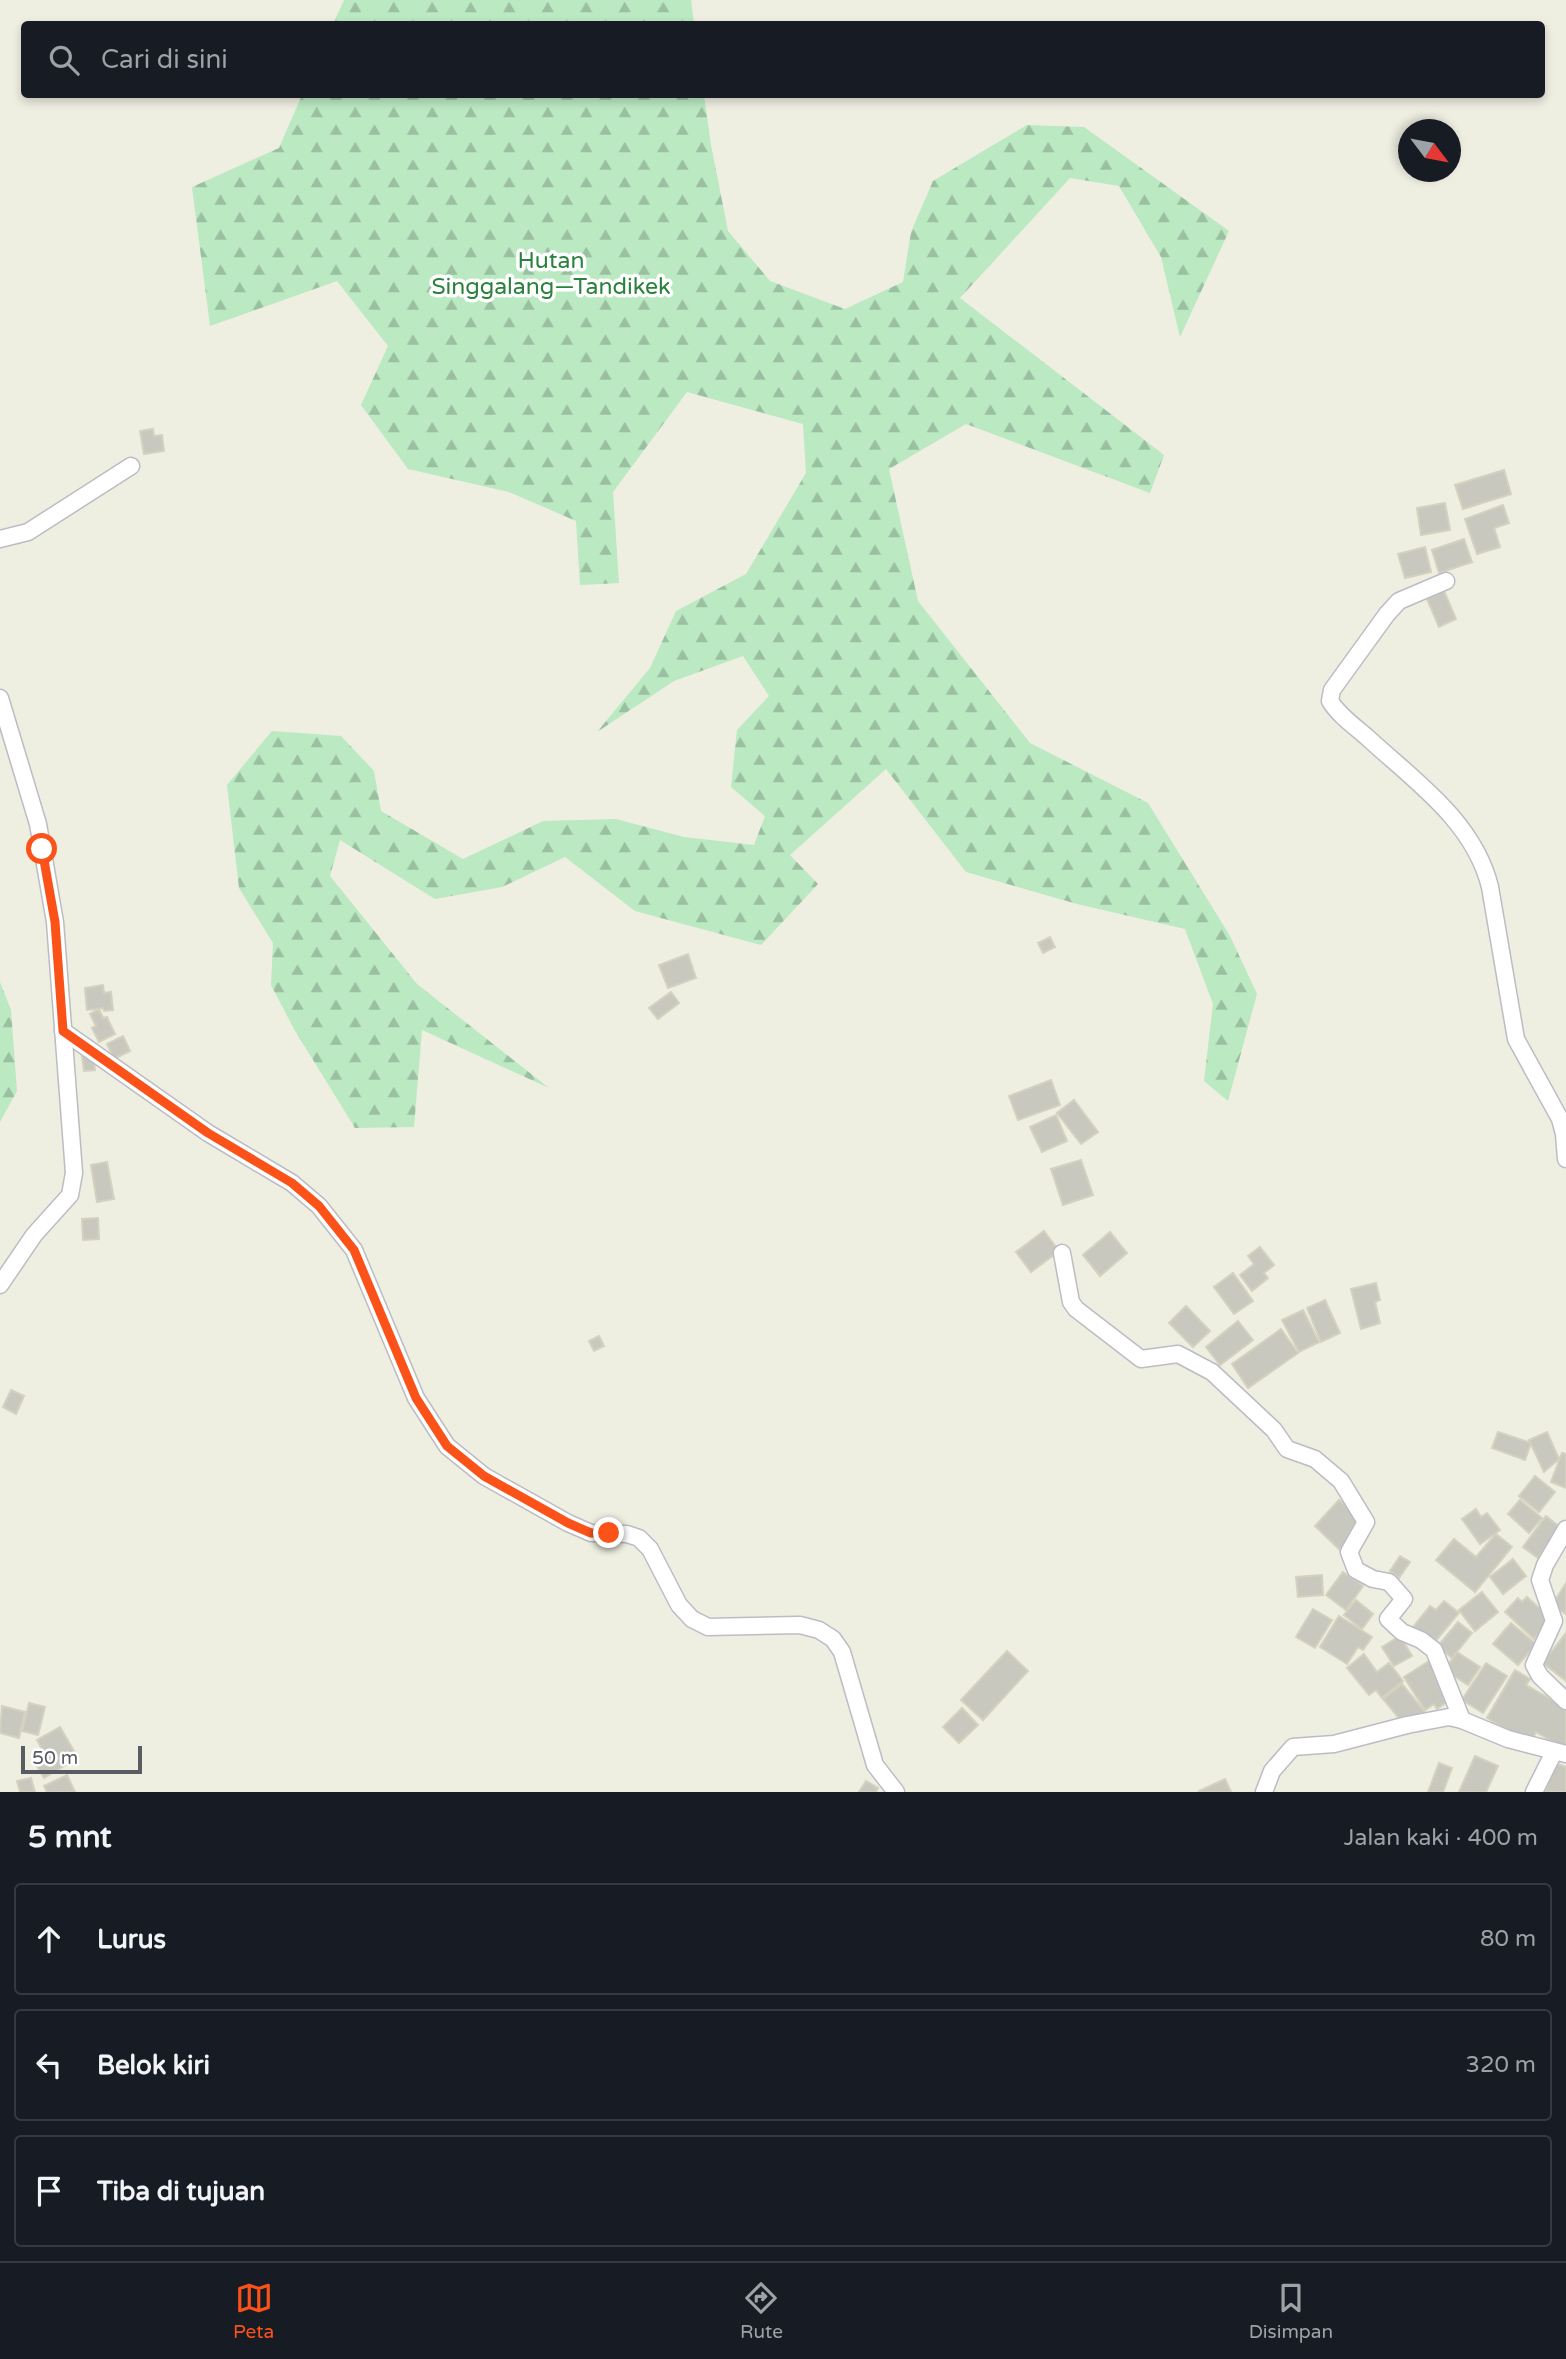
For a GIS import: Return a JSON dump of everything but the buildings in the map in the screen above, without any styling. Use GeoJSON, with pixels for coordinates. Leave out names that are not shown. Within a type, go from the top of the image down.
{"type":"FeatureCollection","features":[{"type":"Feature","properties":{"kind":"street"},"geometry":{"type":"LineString","coordinates":[[0,539],[28,532],[131,466]]}},
{"type":"Feature","properties":{"kind":"street"},"geometry":{"type":"LineString","coordinates":[[1446,581],[1399,601],[1332,690],[1331,701],[1451,816],[1477,852],[1486,870],[1490,887],[1516,1039],[1560,1119],[1566,1159]]}},
{"type":"Feature","properties":{"kind":"street"},"geometry":{"type":"LineString","coordinates":[[0,698],[38,824],[55,922],[74,1185],[63,1205],[34,1236],[0,1285]]}},
{"type":"Feature","properties":{"kind":"street"},"geometry":{"type":"LineString","coordinates":[[63,1031],[208,1133],[292,1183],[319,1206],[354,1250],[416,1398],[447,1446],[484,1476],[591,1533],[627,1534],[639,1538],[650,1549],[679,1605],[692,1619],[708,1627],[800,1625],[819,1630],[833,1639],[842,1652],[875,1765],[897,1792]]}},
{"type":"Feature","properties":{"kind":"street"},"geometry":{"type":"LineString","coordinates":[[1062,1253],[1071,1302],[1076,1309],[1141,1359],[1178,1354],[1212,1372],[1274,1430],[1287,1449],[1315,1459],[1341,1481],[1366,1522],[1349,1552],[1356,1570],[1373,1579],[1389,1582],[1404,1599],[1388,1619],[1402,1632],[1421,1640],[1434,1650],[1462,1720]]}},
{"type":"Feature","properties":{"kind":"street"},"geometry":{"type":"LineString","coordinates":[[1566,1530],[1541,1573],[1542,1589],[1554,1620],[1534,1665],[1540,1676],[1566,1701]]}},
{"type":"Feature","properties":{"kind":"street"},"geometry":{"type":"LineString","coordinates":[[1264,1792],[1272,1771],[1293,1747],[1334,1744],[1449,1717],[1508,1739],[1560,1753],[1534,1792]]}},
{"type":"Feature","properties":{"kind":"green space"},"geometry":{"type":"Polygon","coordinates":[[[344,0],[691,0],[694,21],[334,21],[344,0]]]}},
{"type":"Feature","properties":{"kind":"green space","name":"Hutan Singgalang—Tandikek"},"geometry":{"type":"Polygon","coordinates":[[[301,98],[704,98],[728,231],[770,281],[845,309],[903,282],[911,232],[933,181],[1027,125],[1084,127],[1229,231],[1180,337],[1161,257],[1119,186],[1070,178],[960,298],[1164,455],[1150,493],[966,424],[889,469],[918,601],[1030,743],[1148,803],[1230,936],[1257,994],[1228,1101],[1204,1081],[1213,1004],[1185,929],[1077,904],[966,872],[886,769],[790,855],[818,884],[761,945],[635,911],[565,857],[502,887],[435,899],[340,840],[330,876],[417,984],[549,1088],[422,1030],[414,1127],[355,1128],[294,1029],[271,985],[273,943],[239,888],[227,785],[272,731],[341,736],[374,771],[381,811],[463,859],[543,821],[616,819],[684,837],[754,845],[765,816],[731,787],[737,730],[769,696],[743,656],[674,681],[597,732],[650,668],[676,611],[746,574],[806,473],[803,424],[687,392],[613,492],[619,583],[580,585],[576,521],[509,492],[408,469],[361,405],[388,346],[337,281],[210,326],[192,187],[279,148],[301,98]]]}},
{"type":"Feature","properties":{"kind":"green space"},"geometry":{"type":"Polygon","coordinates":[[[0,982],[11,1010],[17,1091],[0,1122],[0,982]]]}},
{"type":"Feature","properties":{"kind":"route"},"geometry":{"type":"LineString","coordinates":[[42,849],[55,922],[63,1031],[208,1133],[292,1183],[319,1206],[354,1250],[416,1398],[447,1446],[484,1476],[568,1523],[591,1533],[609,1533]]}}]}
